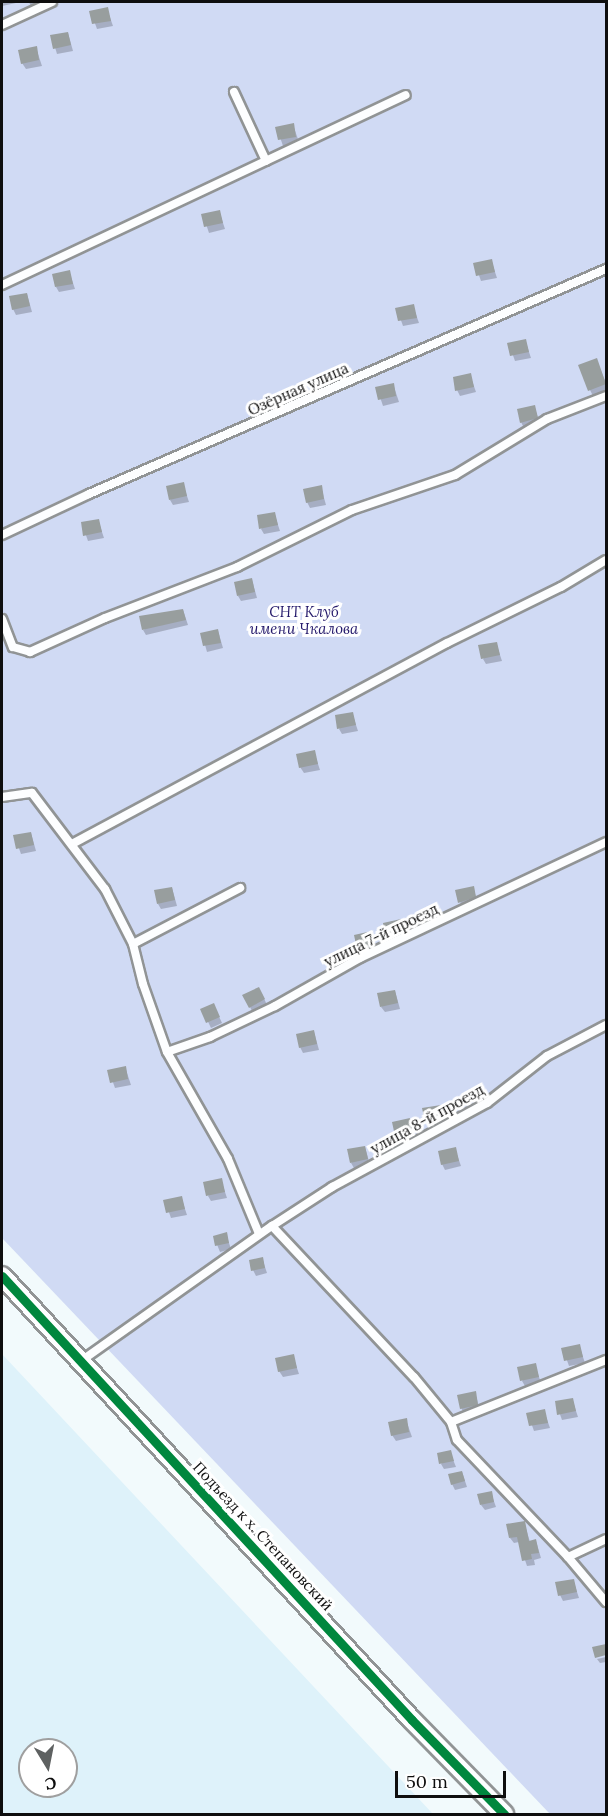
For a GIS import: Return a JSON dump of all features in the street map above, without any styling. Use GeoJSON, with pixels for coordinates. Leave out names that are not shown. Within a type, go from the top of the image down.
{"type":"FeatureCollection","features":[{"type":"Feature","properties":{"kind":"street","name":"Подъезд к х. Степановский"},"geometry":{"type":"LineString","coordinates":[[2,1276],[412,1720],[504,1815]]}},
{"type":"Feature","properties":{"kind":"lane"},"geometry":{"type":"LineString","coordinates":[[2,25],[52,2]]}},
{"type":"Feature","properties":{"kind":"lane"},"geometry":{"type":"LineString","coordinates":[[234,92],[266,161]]}},
{"type":"Feature","properties":{"kind":"lane"},"geometry":{"type":"LineString","coordinates":[[2,285],[405,94]]}},
{"type":"Feature","properties":{"kind":"lane","name":"Озёрная улица"},"geometry":{"type":"LineString","coordinates":[[2,535],[99,490],[606,269]]}},
{"type":"Feature","properties":{"kind":"lane"},"geometry":{"type":"LineString","coordinates":[[2,618],[13,647],[30,652],[105,618],[237,567],[352,510],[455,475],[547,419],[606,396]]}},
{"type":"Feature","properties":{"kind":"lane"},"geometry":{"type":"LineString","coordinates":[[72,844],[447,643],[561,587],[606,560]]}},
{"type":"Feature","properties":{"kind":"lane"},"geometry":{"type":"LineString","coordinates":[[2,797],[32,793],[105,889],[133,944],[143,984],[167,1052],[228,1159],[259,1234]]}},
{"type":"Feature","properties":{"kind":"lane","name":"улица 7-й проезд"},"geometry":{"type":"LineString","coordinates":[[167,1052],[210,1037],[275,1006],[360,958],[606,842]]}},
{"type":"Feature","properties":{"kind":"lane"},"geometry":{"type":"LineString","coordinates":[[133,944],[240,888]]}},
{"type":"Feature","properties":{"kind":"lane","name":"улица 8-й проезд"},"geometry":{"type":"LineString","coordinates":[[81,1361],[259,1234],[332,1187],[487,1103],[548,1056],[606,1025]]}},
{"type":"Feature","properties":{"kind":"lane"},"geometry":{"type":"LineString","coordinates":[[272,1226],[414,1377],[451,1422],[457,1440],[568,1557],[606,1602]]}},
{"type":"Feature","properties":{"kind":"lane"},"geometry":{"type":"LineString","coordinates":[[451,1422],[606,1360]]}},
{"type":"Feature","properties":{"kind":"lane"},"geometry":{"type":"LineString","coordinates":[[568,1557],[606,1539]]}},
{"type":"Feature","properties":{"kind":"shaded area"},"geometry":{"type":"Polygon","coordinates":[[[2,1354],[433,1814],[2,1814],[2,1354]]]}},
{"type":"Feature","properties":{"kind":"green space","name":"СНТ Клуб имени Чкалова"},"geometry":{"type":"Polygon","coordinates":[[[2,2],[606,2],[606,1814],[550,1814],[2,1238],[2,2]]]}},
{"type":"Feature","properties":{"kind":"building"},"geometry":{"type":"Polygon","coordinates":[[[108,7],[111,21],[92,24],[89,11],[108,7]]]}},
{"type":"Feature","properties":{"kind":"building"},"geometry":{"type":"Polygon","coordinates":[[[68,32],[71,45],[53,49],[50,35],[68,32]]]}},
{"type":"Feature","properties":{"kind":"building"},"geometry":{"type":"Polygon","coordinates":[[[37,46],[39,60],[21,64],[18,50],[37,46]]]}},
{"type":"Feature","properties":{"kind":"building"},"geometry":{"type":"Polygon","coordinates":[[[294,123],[296,137],[278,140],[275,127],[294,123]]]}},
{"type":"Feature","properties":{"kind":"building"},"geometry":{"type":"Polygon","coordinates":[[[220,210],[223,223],[204,227],[201,214],[220,210]]]}},
{"type":"Feature","properties":{"kind":"building"},"geometry":{"type":"Polygon","coordinates":[[[492,259],[495,272],[476,276],[473,263],[492,259]]]}},
{"type":"Feature","properties":{"kind":"building"},"geometry":{"type":"Polygon","coordinates":[[[70,270],[73,284],[55,287],[52,274],[70,270]]]}},
{"type":"Feature","properties":{"kind":"building"},"geometry":{"type":"Polygon","coordinates":[[[27,293],[30,306],[12,310],[9,296],[27,293]]]}},
{"type":"Feature","properties":{"kind":"building"},"geometry":{"type":"Polygon","coordinates":[[[414,304],[417,318],[398,321],[395,308],[414,304]]]}},
{"type":"Feature","properties":{"kind":"building"},"geometry":{"type":"Polygon","coordinates":[[[526,339],[529,352],[510,356],[507,343],[526,339]]]}},
{"type":"Feature","properties":{"kind":"building"},"geometry":{"type":"Polygon","coordinates":[[[597,358],[606,384],[588,391],[578,365],[597,358]]]}},
{"type":"Feature","properties":{"kind":"building"},"geometry":{"type":"Polygon","coordinates":[[[471,373],[474,387],[455,391],[453,377],[471,373]]]}},
{"type":"Feature","properties":{"kind":"building"},"geometry":{"type":"Polygon","coordinates":[[[394,383],[396,396],[378,400],[375,387],[394,383]]]}},
{"type":"Feature","properties":{"kind":"building"},"geometry":{"type":"Polygon","coordinates":[[[535,405],[538,418],[520,423],[517,409],[535,405]]]}},
{"type":"Feature","properties":{"kind":"building"},"geometry":{"type":"Polygon","coordinates":[[[184,482],[187,496],[169,500],[166,486],[184,482]]]}},
{"type":"Feature","properties":{"kind":"building"},"geometry":{"type":"Polygon","coordinates":[[[322,485],[324,499],[306,503],[303,489],[322,485]]]}},
{"type":"Feature","properties":{"kind":"building"},"geometry":{"type":"Polygon","coordinates":[[[275,512],[278,525],[259,529],[257,515],[275,512]]]}},
{"type":"Feature","properties":{"kind":"building"},"geometry":{"type":"Polygon","coordinates":[[[99,519],[102,532],[83,536],[81,522],[99,519]]]}},
{"type":"Feature","properties":{"kind":"building"},"geometry":{"type":"Polygon","coordinates":[[[252,578],[255,592],[237,596],[234,582],[252,578]]]}},
{"type":"Feature","properties":{"kind":"building"},"geometry":{"type":"Polygon","coordinates":[[[183,609],[186,620],[142,630],[139,616],[183,609]]]}},
{"type":"Feature","properties":{"kind":"building"},"geometry":{"type":"Polygon","coordinates":[[[218,629],[221,643],[203,646],[200,633],[218,629]]]}},
{"type":"Feature","properties":{"kind":"building"},"geometry":{"type":"Polygon","coordinates":[[[497,642],[500,655],[481,659],[478,645],[497,642]]]}},
{"type":"Feature","properties":{"kind":"building"},"geometry":{"type":"Polygon","coordinates":[[[353,712],[356,725],[337,729],[335,715],[353,712]]]}},
{"type":"Feature","properties":{"kind":"building"},"geometry":{"type":"Polygon","coordinates":[[[315,750],[318,764],[299,768],[296,754],[315,750]]]}},
{"type":"Feature","properties":{"kind":"building"},"geometry":{"type":"Polygon","coordinates":[[[31,832],[34,845],[16,849],[13,835],[31,832]]]}},
{"type":"Feature","properties":{"kind":"building"},"geometry":{"type":"Polygon","coordinates":[[[474,886],[476,897],[458,903],[455,890],[474,886]]]}},
{"type":"Feature","properties":{"kind":"building"},"geometry":{"type":"Polygon","coordinates":[[[172,887],[175,900],[157,904],[154,890],[172,887]]]}},
{"type":"Feature","properties":{"kind":"building"},"geometry":{"type":"Polygon","coordinates":[[[401,919],[404,931],[385,937],[383,923],[401,919]]]}},
{"type":"Feature","properties":{"kind":"building"},"geometry":{"type":"Polygon","coordinates":[[[372,931],[375,944],[357,949],[354,935],[372,931]]]}},
{"type":"Feature","properties":{"kind":"building"},"geometry":{"type":"Polygon","coordinates":[[[259,987],[265,999],[249,1008],[242,995],[259,987]]]}},
{"type":"Feature","properties":{"kind":"building"},"geometry":{"type":"Polygon","coordinates":[[[395,990],[398,1003],[380,1007],[377,993],[395,990]]]}},
{"type":"Feature","properties":{"kind":"building"},"geometry":{"type":"Polygon","coordinates":[[[214,1003],[220,1017],[206,1023],[200,1009],[214,1003]]]}},
{"type":"Feature","properties":{"kind":"building"},"geometry":{"type":"Polygon","coordinates":[[[314,1030],[317,1044],[299,1048],[296,1034],[314,1030]]]}},
{"type":"Feature","properties":{"kind":"building"},"geometry":{"type":"Polygon","coordinates":[[[126,1066],[128,1079],[110,1083],[107,1070],[126,1066]]]}},
{"type":"Feature","properties":{"kind":"building"},"geometry":{"type":"Polygon","coordinates":[[[441,1105],[444,1118],[425,1122],[422,1108],[441,1105]]]}},
{"type":"Feature","properties":{"kind":"building"},"geometry":{"type":"Polygon","coordinates":[[[410,1118],[413,1132],[395,1136],[392,1122],[410,1118]]]}},
{"type":"Feature","properties":{"kind":"building"},"geometry":{"type":"Polygon","coordinates":[[[365,1146],[368,1159],[350,1163],[347,1149],[365,1146]]]}},
{"type":"Feature","properties":{"kind":"building"},"geometry":{"type":"Polygon","coordinates":[[[456,1147],[459,1161],[441,1165],[438,1151],[456,1147]]]}},
{"type":"Feature","properties":{"kind":"building"},"geometry":{"type":"Polygon","coordinates":[[[222,1178],[225,1192],[206,1196],[203,1182],[222,1178]]]}},
{"type":"Feature","properties":{"kind":"building"},"geometry":{"type":"Polygon","coordinates":[[[182,1196],[185,1209],[166,1213],[163,1200],[182,1196]]]}},
{"type":"Feature","properties":{"kind":"building"},"geometry":{"type":"Polygon","coordinates":[[[227,1232],[229,1243],[215,1246],[213,1236],[227,1232]]]}},
{"type":"Feature","properties":{"kind":"building"},"geometry":{"type":"Polygon","coordinates":[[[263,1257],[265,1268],[251,1271],[249,1260],[263,1257]]]}},
{"type":"Feature","properties":{"kind":"building"},"geometry":{"type":"Polygon","coordinates":[[[580,1344],[583,1357],[564,1361],[561,1348],[580,1344]]]}},
{"type":"Feature","properties":{"kind":"building"},"geometry":{"type":"Polygon","coordinates":[[[294,1354],[297,1368],[278,1372],[275,1358],[294,1354]]]}},
{"type":"Feature","properties":{"kind":"building"},"geometry":{"type":"Polygon","coordinates":[[[536,1363],[539,1377],[520,1381],[517,1367],[536,1363]]]}},
{"type":"Feature","properties":{"kind":"building"},"geometry":{"type":"Polygon","coordinates":[[[476,1391],[478,1405],[460,1409],[457,1395],[476,1391]]]}},
{"type":"Feature","properties":{"kind":"building"},"geometry":{"type":"Polygon","coordinates":[[[573,1398],[576,1411],[557,1415],[555,1401],[573,1398]]]}},
{"type":"Feature","properties":{"kind":"building"},"geometry":{"type":"Polygon","coordinates":[[[545,1409],[548,1423],[529,1426],[526,1413],[545,1409]]]}},
{"type":"Feature","properties":{"kind":"building"},"geometry":{"type":"Polygon","coordinates":[[[407,1418],[409,1432],[391,1436],[388,1422],[407,1418]]]}},
{"type":"Feature","properties":{"kind":"building"},"geometry":{"type":"Polygon","coordinates":[[[451,1450],[454,1461],[439,1464],[437,1453],[451,1450]]]}},
{"type":"Feature","properties":{"kind":"building"},"geometry":{"type":"Polygon","coordinates":[[[462,1471],[465,1481],[451,1485],[448,1474],[462,1471]]]}},
{"type":"Feature","properties":{"kind":"building"},"geometry":{"type":"Polygon","coordinates":[[[492,1491],[494,1502],[480,1505],[477,1494],[492,1491]]]}},
{"type":"Feature","properties":{"kind":"building"},"geometry":{"type":"Polygon","coordinates":[[[525,1521],[529,1541],[536,1539],[539,1553],[531,1554],[532,1559],[522,1561],[517,1537],[509,1538],[506,1524],[525,1521]]]}},
{"type":"Feature","properties":{"kind":"building"},"geometry":{"type":"Polygon","coordinates":[[[574,1579],[577,1592],[558,1596],[555,1582],[574,1579]]]}},
{"type":"Feature","properties":{"kind":"building"},"geometry":{"type":"Polygon","coordinates":[[[606,1644],[606,1655],[595,1658],[592,1647],[606,1644]]]}},
{"type":"Feature","properties":{"kind":"cycle path"},"geometry":{"type":"LineString","coordinates":[[2,1276],[412,1720],[504,1814]]}}]}
